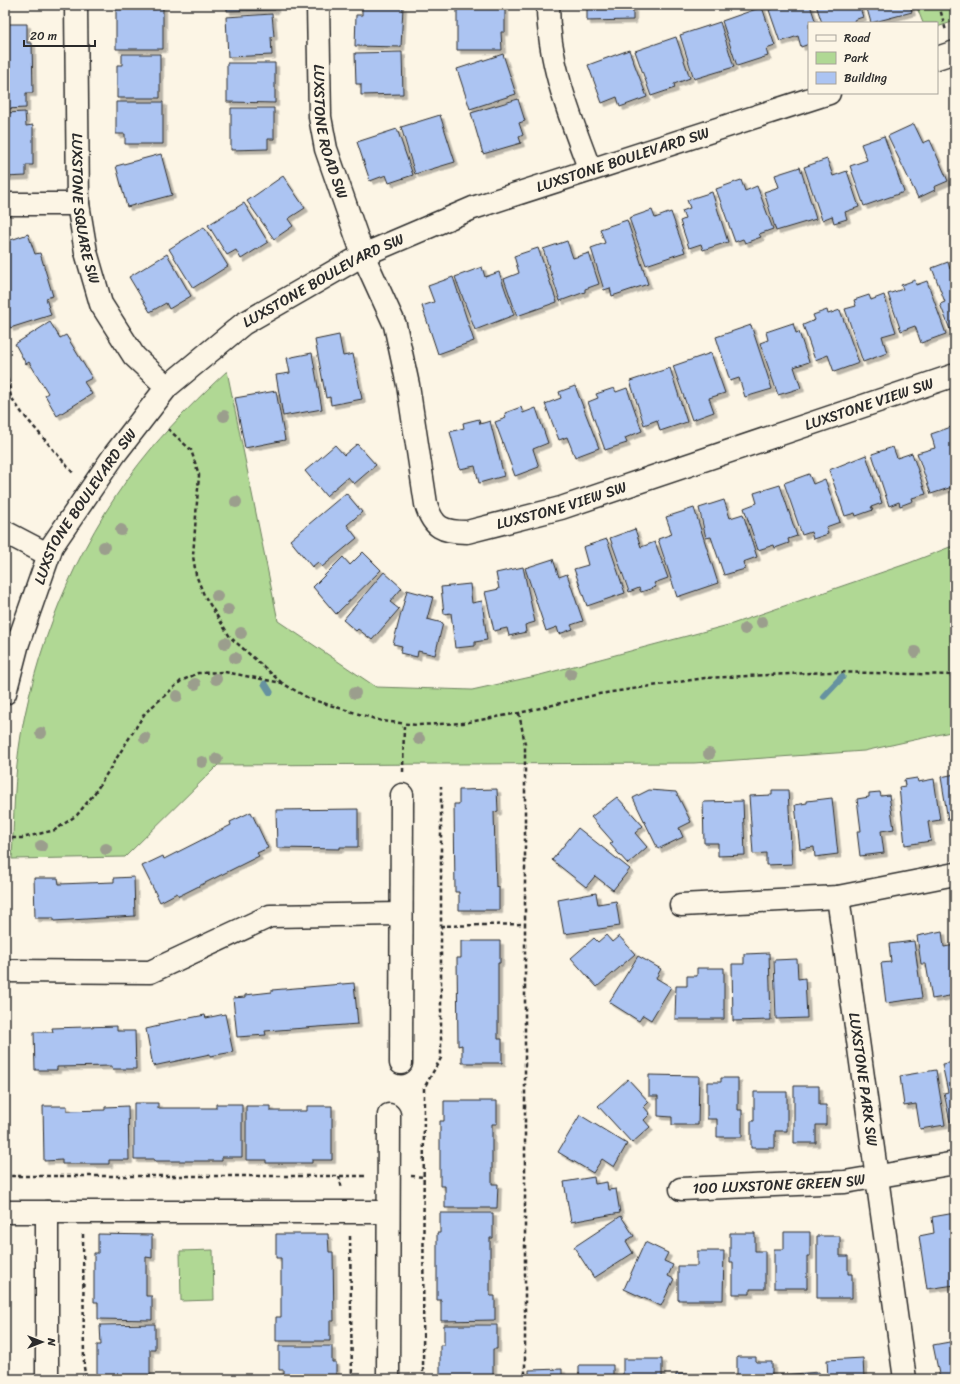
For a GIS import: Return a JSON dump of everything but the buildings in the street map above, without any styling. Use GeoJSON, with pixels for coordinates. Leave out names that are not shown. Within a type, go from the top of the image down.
{"type":"FeatureCollection","features":[{"type":"Feature","properties":{"kind":"street","name":"LUXSTONE SQUARE SW"},"geometry":{"type":"LineString","coordinates":[[76,5],[78,204],[86,252],[101,304],[134,356],[167,387]]}},
{"type":"Feature","properties":{"kind":"street","name":"LUXSTONE ROAD SW"},"geometry":{"type":"LineString","coordinates":[[318,5],[320,117],[326,149],[362,255]]}},
{"type":"Feature","properties":{"kind":"street"},"geometry":{"type":"LineString","coordinates":[[548,5],[548,20],[554,63],[565,104],[590,170]]}},
{"type":"Feature","properties":{"kind":"street","name":"LUXSTONE BOULEVARD SW"},"geometry":{"type":"LineString","coordinates":[[5,693],[18,643],[52,546],[115,454],[167,387],[243,324],[362,255],[472,208],[826,94]]}},
{"type":"Feature","properties":{"kind":"street"},"geometry":{"type":"LineString","coordinates":[[5,204],[78,204]]}},
{"type":"Feature","properties":{"kind":"street","name":"LUXSTONE VIEW SW"},"geometry":{"type":"LineString","coordinates":[[362,255],[395,325],[408,385],[426,504],[430,519],[439,527],[452,532],[467,532],[561,508],[955,376]]}},
{"type":"Feature","properties":{"kind":"street"},"geometry":{"type":"LineString","coordinates":[[5,532],[49,555]]}},
{"type":"Feature","properties":{"kind":"street"},"geometry":{"type":"LineString","coordinates":[[401,1063],[402,795]]}},
{"type":"Feature","properties":{"kind":"street"},"geometry":{"type":"LineString","coordinates":[[681,905],[838,897],[955,874]]}},
{"type":"Feature","properties":{"kind":"street","name":"LUXSTONE PARK SW"},"geometry":{"type":"LineString","coordinates":[[838,897],[905,1379]]}},
{"type":"Feature","properties":{"kind":"street"},"geometry":{"type":"LineString","coordinates":[[5,971],[150,972],[270,916],[401,914]]}},
{"type":"Feature","properties":{"kind":"street"},"geometry":{"type":"LineString","coordinates":[[388,1379],[389,1116]]}},
{"type":"Feature","properties":{"kind":"street","name":"100 LUXSTONE GREEN SW"},"geometry":{"type":"LineString","coordinates":[[681,1189],[845,1182],[955,1163]]}},
{"type":"Feature","properties":{"kind":"street"},"geometry":{"type":"LineString","coordinates":[[5,1212],[388,1212]]}},
{"type":"Feature","properties":{"kind":"street"},"geometry":{"type":"LineString","coordinates":[[47,1212],[47,1379]]}},
{"type":"Feature","properties":{"kind":"path"},"geometry":{"type":"LineString","coordinates":[[5,366],[11,397],[22,413],[89,491]]}},
{"type":"Feature","properties":{"kind":"path"},"geometry":{"type":"LineString","coordinates":[[168,429],[191,450],[199,475],[193,556],[196,575],[204,595],[230,637],[282,683],[310,699],[382,721],[416,725],[463,723],[519,713],[599,694],[704,678],[830,672],[955,675]]}},
{"type":"Feature","properties":{"kind":"path"},"geometry":{"type":"LineString","coordinates":[[5,838],[22,838],[56,830],[77,814],[94,794],[145,713],[181,682],[198,673],[225,672],[282,683]]}},
{"type":"Feature","properties":{"kind":"path"},"geometry":{"type":"LineString","coordinates":[[519,713],[525,744],[525,1379]]}},
{"type":"Feature","properties":{"kind":"path"},"geometry":{"type":"LineString","coordinates":[[403,769],[404,724]]}},
{"type":"Feature","properties":{"kind":"path"},"geometry":{"type":"LineString","coordinates":[[423,1379],[424,1088],[441,1058],[441,786]]}},
{"type":"Feature","properties":{"kind":"path"},"geometry":{"type":"LineString","coordinates":[[440,926],[525,924]]}},
{"type":"Feature","properties":{"kind":"path"},"geometry":{"type":"LineString","coordinates":[[11,1176],[424,1176]]}},
{"type":"Feature","properties":{"kind":"path"},"geometry":{"type":"LineString","coordinates":[[340,1176],[352,1244],[352,1379]]}},
{"type":"Feature","properties":{"kind":"path"},"geometry":{"type":"LineString","coordinates":[[83,1212],[84,1367],[86,1379]]}},
{"type":"Feature","properties":{"kind":"green space"},"geometry":{"type":"Polygon","coordinates":[[[916,5],[955,5],[955,21],[938,27],[938,22],[923,22],[916,5]]]}},
{"type":"Feature","properties":{"kind":"green space"},"geometry":{"type":"Polygon","coordinates":[[[227,371],[278,621],[376,687],[472,690],[540,675],[732,624],[909,563],[955,545],[955,731],[864,751],[694,763],[218,765],[125,857],[12,859],[16,781],[21,735],[39,659],[52,621],[68,584],[85,548],[105,513],[127,480],[169,429],[197,399],[227,371]]]}},
{"type":"Feature","properties":{"kind":"green space"},"geometry":{"type":"Polygon","coordinates":[[[213,1250],[214,1300],[181,1301],[180,1251],[213,1250]]]}},
{"type":"Feature","properties":{"kind":"waterway"},"geometry":{"type":"LineString","coordinates":[[824,696],[842,677]]}},
{"type":"Feature","properties":{"kind":"waterway"},"geometry":{"type":"LineString","coordinates":[[265,684],[270,692]]}}]}
